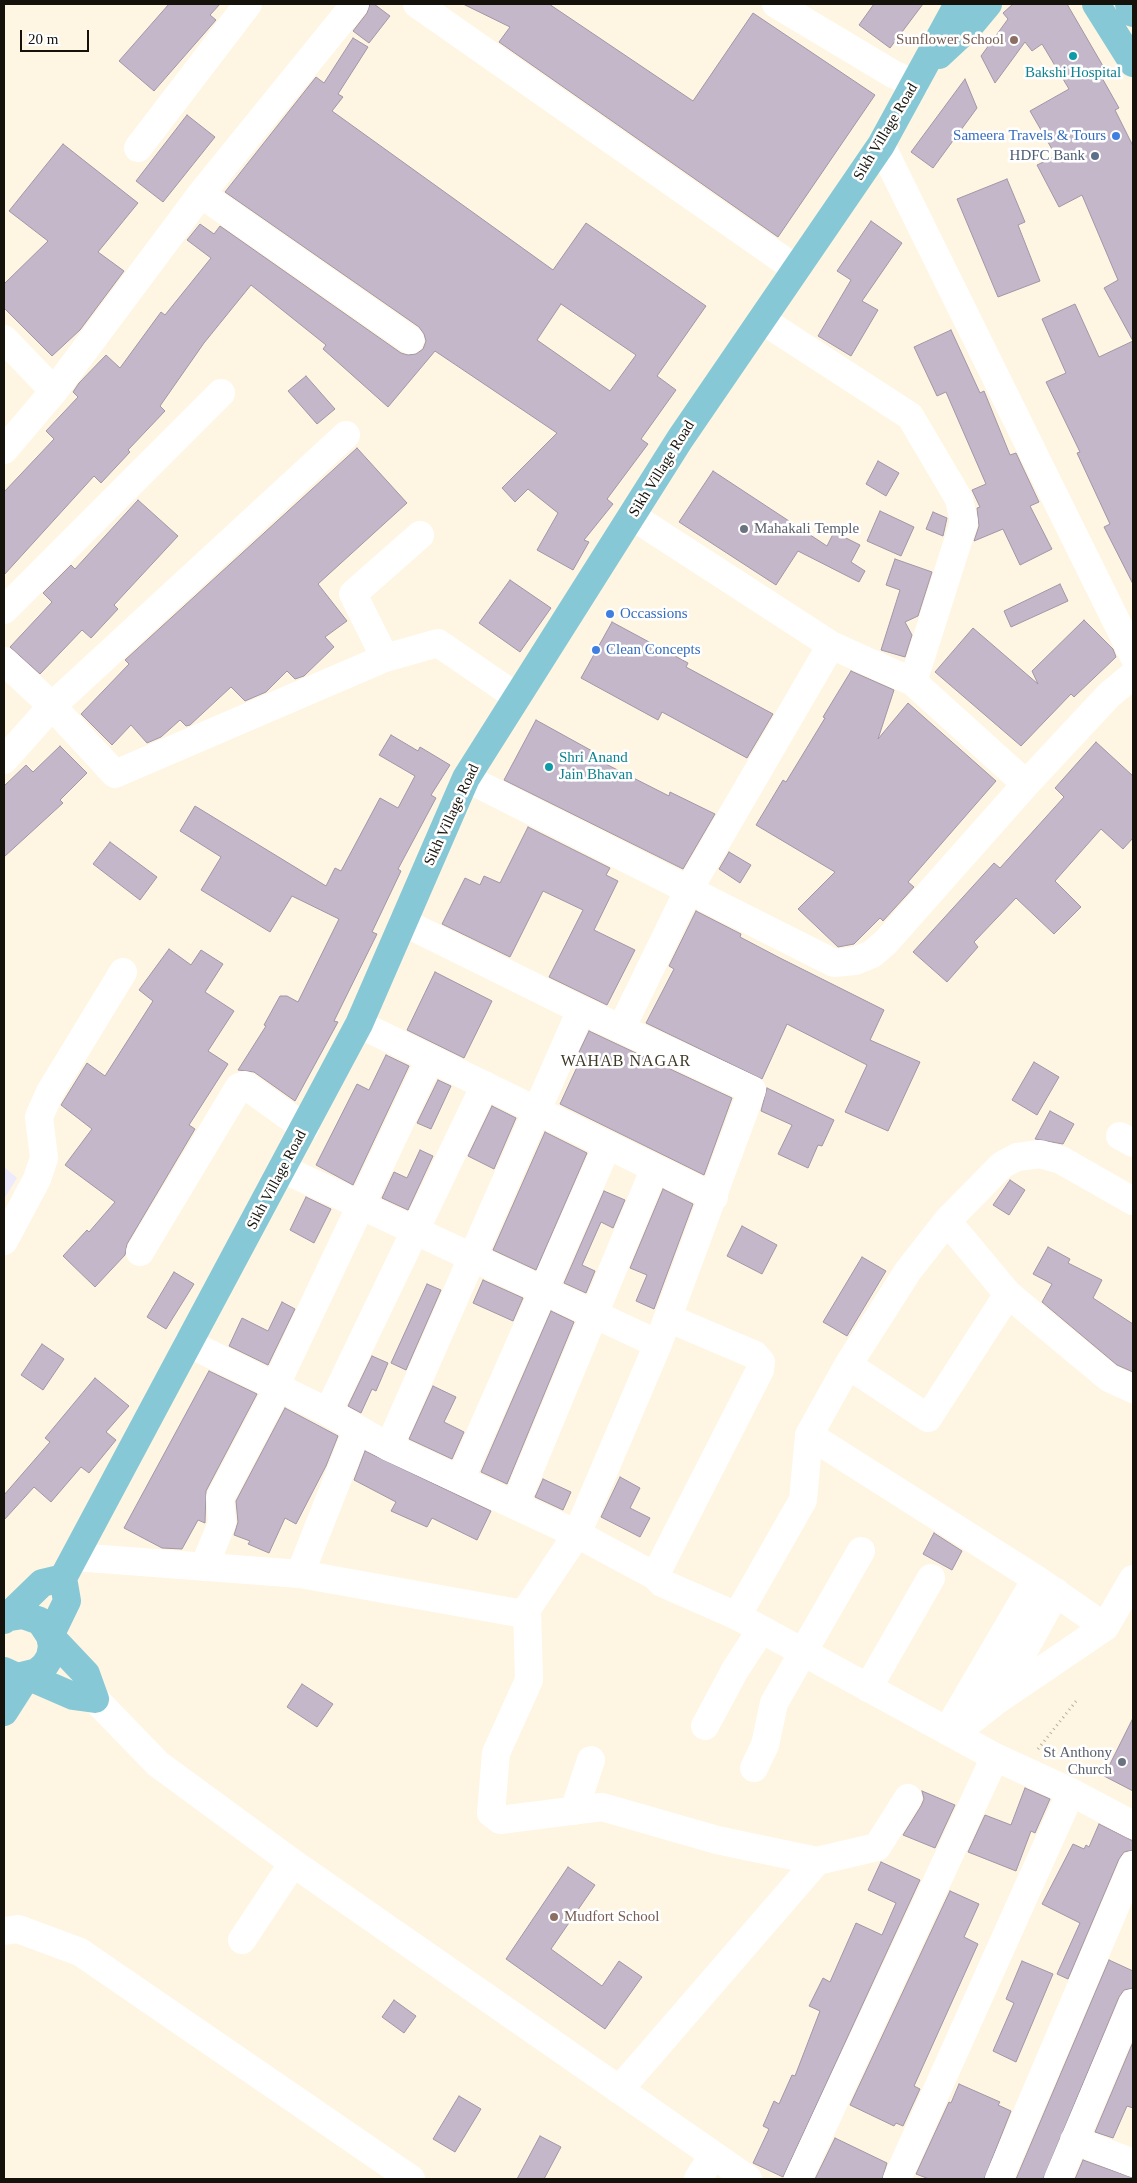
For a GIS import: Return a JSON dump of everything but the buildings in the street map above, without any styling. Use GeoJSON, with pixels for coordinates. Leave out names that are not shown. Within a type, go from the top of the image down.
{"type":"FeatureCollection","features":[{"type":"Feature","properties":{"kind":"main road","name":"Sikh Village Road"},"geometry":{"type":"LineString","coordinates":[[69,1568],[359,1024],[466,778],[680,439],[881,145],[921,75],[958,4]]}},
{"type":"Feature","properties":{"kind":"main road","name":"Sikh Village Road"},"geometry":{"type":"LineString","coordinates":[[921,75],[968,28],[988,4]]}},
{"type":"Feature","properties":{"kind":"main road"},"geometry":{"type":"LineString","coordinates":[[1096,4],[1133,63]]}},
{"type":"Feature","properties":{"kind":"main road"},"geometry":{"type":"LineString","coordinates":[[1129,4],[1133,13]]}},
{"type":"Feature","properties":{"kind":"main road"},"geometry":{"type":"LineString","coordinates":[[4,1619],[42,1583],[69,1568]]}},
{"type":"Feature","properties":{"kind":"main road"},"geometry":{"type":"LineString","coordinates":[[15,1674],[45,1666],[50,1657],[50,1636],[67,1601],[69,1568]]}},
{"type":"Feature","properties":{"kind":"main road"},"geometry":{"type":"LineString","coordinates":[[4,1619],[13,1615],[32,1617],[40,1621],[50,1636],[86,1674],[95,1699],[73,1696],[15,1674]]}},
{"type":"Feature","properties":{"kind":"main road"},"geometry":{"type":"LineString","coordinates":[[4,1712],[15,1674]]}},
{"type":"Feature","properties":{"kind":"street"},"geometry":{"type":"LineString","coordinates":[[138,148],[248,4]]}},
{"type":"Feature","properties":{"kind":"street"},"geometry":{"type":"LineString","coordinates":[[4,450],[54,391],[201,194],[355,4]]}},
{"type":"Feature","properties":{"kind":"street"},"geometry":{"type":"LineString","coordinates":[[418,4],[796,269]]}},
{"type":"Feature","properties":{"kind":"street"},"geometry":{"type":"LineString","coordinates":[[776,4],[893,74],[921,75]]}},
{"type":"Feature","properties":{"kind":"street"},"geometry":{"type":"LineString","coordinates":[[881,145],[1133,656]]}},
{"type":"Feature","properties":{"kind":"street"},"geometry":{"type":"LineString","coordinates":[[201,194],[410,340]]}},
{"type":"Feature","properties":{"kind":"street"},"geometry":{"type":"LineString","coordinates":[[762,320],[910,416],[959,499],[964,522],[913,682]]}},
{"type":"Feature","properties":{"kind":"street"},"geometry":{"type":"LineString","coordinates":[[4,339],[54,391]]}},
{"type":"Feature","properties":{"kind":"street"},"geometry":{"type":"LineString","coordinates":[[4,610],[221,393]]}},
{"type":"Feature","properties":{"kind":"street"},"geometry":{"type":"LineString","coordinates":[[4,760],[52,706],[346,435]]}},
{"type":"Feature","properties":{"kind":"street"},"geometry":{"type":"LineString","coordinates":[[632,516],[831,645],[913,682],[1026,784]]}},
{"type":"Feature","properties":{"kind":"street"},"geometry":{"type":"LineString","coordinates":[[385,658],[353,594],[420,534]]}},
{"type":"Feature","properties":{"kind":"street"},"geometry":{"type":"LineString","coordinates":[[4,661],[52,706],[115,774],[385,658],[438,644],[518,697]]}},
{"type":"Feature","properties":{"kind":"street"},"geometry":{"type":"LineString","coordinates":[[621,1029],[688,890],[831,645]]}},
{"type":"Feature","properties":{"kind":"street"},"geometry":{"type":"LineString","coordinates":[[466,778],[834,963],[855,961],[872,954],[886,942],[1026,784],[1109,695],[1133,675]]}},
{"type":"Feature","properties":{"kind":"street"},"geometry":{"type":"LineString","coordinates":[[69,1568],[204,1567],[300,1574],[518,1613],[527,1609],[577,1534],[658,1344],[752,1090],[581,1010],[403,922]]}},
{"type":"Feature","properties":{"kind":"street"},"geometry":{"type":"LineString","coordinates":[[4,1241],[37,1179],[44,1158],[39,1117],[50,1092],[123,972]]}},
{"type":"Feature","properties":{"kind":"street"},"geometry":{"type":"LineString","coordinates":[[389,1447],[581,1010]]}},
{"type":"Feature","properties":{"kind":"street"},"geometry":{"type":"LineString","coordinates":[[359,1024],[654,1170],[714,1197]]}},
{"type":"Feature","properties":{"kind":"street"},"geometry":{"type":"LineString","coordinates":[[204,1567],[222,1523],[220,1498],[276,1388],[430,1059]]}},
{"type":"Feature","properties":{"kind":"street"},"geometry":{"type":"LineString","coordinates":[[140,1252],[238,1087],[245,1085],[305,1128]]}},
{"type":"Feature","properties":{"kind":"street"},"geometry":{"type":"LineString","coordinates":[[328,1412],[485,1085]]}},
{"type":"Feature","properties":{"kind":"street"},"geometry":{"type":"LineString","coordinates":[[460,1480],[607,1146]]}},
{"type":"Feature","properties":{"kind":"street"},"geometry":{"type":"LineString","coordinates":[[737,1616],[803,1500],[809,1435],[848,1364],[908,1271],[947,1221],[1002,1165],[1017,1157],[1040,1154],[1061,1160],[1133,1201]]}},
{"type":"Feature","properties":{"kind":"street"},"geometry":{"type":"LineString","coordinates":[[283,1169],[658,1344]]}},
{"type":"Feature","properties":{"kind":"street"},"geometry":{"type":"LineString","coordinates":[[515,1505],[654,1170]]}},
{"type":"Feature","properties":{"kind":"street"},"geometry":{"type":"LineString","coordinates":[[947,1221],[1008,1294],[1108,1378],[1133,1389]]}},
{"type":"Feature","properties":{"kind":"street"},"geometry":{"type":"LineString","coordinates":[[848,1364],[928,1418],[1008,1294]]}},
{"type":"Feature","properties":{"kind":"street"},"geometry":{"type":"LineString","coordinates":[[655,1576],[760,1370],[761,1362],[755,1355],[668,1318]]}},
{"type":"Feature","properties":{"kind":"street"},"geometry":{"type":"LineString","coordinates":[[188,1343],[328,1412],[389,1447],[577,1534],[655,1576],[662,1583],[737,1616],[995,1757],[1070,1792],[1133,1825]]}},
{"type":"Feature","properties":{"kind":"street"},"geometry":{"type":"LineString","coordinates":[[300,1574],[357,1430]]}},
{"type":"Feature","properties":{"kind":"street"},"geometry":{"type":"LineString","coordinates":[[809,1435],[1046,1585],[1105,1627]]}},
{"type":"Feature","properties":{"kind":"street"},"geometry":{"type":"LineString","coordinates":[[754,1768],[765,1745],[774,1703],[861,1551]]}},
{"type":"Feature","properties":{"kind":"street"},"geometry":{"type":"LineString","coordinates":[[868,1688],[931,1578]]}},
{"type":"Feature","properties":{"kind":"street"},"geometry":{"type":"LineString","coordinates":[[950,1732],[1105,1627],[1133,1579]]}},
{"type":"Feature","properties":{"kind":"street"},"geometry":{"type":"LineString","coordinates":[[996,1702],[1046,1585]]}},
{"type":"Feature","properties":{"kind":"street"},"geometry":{"type":"LineString","coordinates":[[950,1732],[1046,1585]]}},
{"type":"Feature","properties":{"kind":"street"},"geometry":{"type":"LineString","coordinates":[[527,1609],[529,1680],[496,1753],[491,1813],[500,1820],[602,1807],[718,1840],[817,1861],[877,1847],[908,1798]]}},
{"type":"Feature","properties":{"kind":"street"},"geometry":{"type":"LineString","coordinates":[[705,1726],[735,1670],[762,1630]]}},
{"type":"Feature","properties":{"kind":"street"},"geometry":{"type":"LineString","coordinates":[[95,1699],[158,1764],[293,1863],[748,2179]]}},
{"type":"Feature","properties":{"kind":"street"},"geometry":{"type":"LineString","coordinates":[[798,2179],[995,1757]]}},
{"type":"Feature","properties":{"kind":"street"},"geometry":{"type":"LineString","coordinates":[[574,1811],[591,1760]]}},
{"type":"Feature","properties":{"kind":"street"},"geometry":{"type":"LineString","coordinates":[[897,2179],[1070,1792]]}},
{"type":"Feature","properties":{"kind":"street"},"geometry":{"type":"LineString","coordinates":[[619,2090],[817,1861]]}},
{"type":"Feature","properties":{"kind":"street"},"geometry":{"type":"LineString","coordinates":[[242,1940],[293,1863]]}},
{"type":"Feature","properties":{"kind":"street"},"geometry":{"type":"LineString","coordinates":[[999,2179],[1133,1865]]}},
{"type":"Feature","properties":{"kind":"street"},"geometry":{"type":"LineString","coordinates":[[4,1931],[18,1930],[80,1952],[412,2179]]}},
{"type":"Feature","properties":{"kind":"street"},"geometry":{"type":"LineString","coordinates":[[1058,2179],[1133,2003]]}},
{"type":"Feature","properties":{"kind":"street"},"geometry":{"type":"LineString","coordinates":[[1074,2140],[1133,2163]]}},
{"type":"Feature","properties":{"kind":"street"},"geometry":{"type":"LineString","coordinates":[[698,2179],[713,2155]]}},
{"type":"Feature","properties":{"kind":"path"},"geometry":{"type":"LineString","coordinates":[[1022,1769],[1077,1700]]}},
{"type":"Feature","properties":{"kind":"shaded area"},"geometry":{"type":"Polygon","coordinates":[[[4,1167],[17,1178],[4,1199],[4,1167]]]}},
{"type":"Feature","properties":{"kind":"place","name":"Sunflower School"},"geometry":{"type":"Point","coordinates":[1014,40]}},
{"type":"Feature","properties":{"kind":"place","name":"Bakshi Hospital"},"geometry":{"type":"Point","coordinates":[1073,56]}},
{"type":"Feature","properties":{"kind":"place","name":"Sameera Travels & Tours"},"geometry":{"type":"Point","coordinates":[1116,136]}},
{"type":"Feature","properties":{"kind":"place","name":"HDFC Bank"},"geometry":{"type":"Point","coordinates":[1095,156]}},
{"type":"Feature","properties":{"kind":"place","name":"Mahakali Temple"},"geometry":{"type":"Point","coordinates":[744,529]}},
{"type":"Feature","properties":{"kind":"place","name":"Occassions"},"geometry":{"type":"Point","coordinates":[610,614]}},
{"type":"Feature","properties":{"kind":"place","name":"Clean Concepts"},"geometry":{"type":"Point","coordinates":[596,650]}},
{"type":"Feature","properties":{"kind":"place","name":"Shri Anand Jain Bhavan"},"geometry":{"type":"Point","coordinates":[549,767]}},
{"type":"Feature","properties":{"kind":"place","name":"St Anthony Church"},"geometry":{"type":"Point","coordinates":[1122,1762]}},
{"type":"Feature","properties":{"kind":"place","name":"Mudfort School"},"geometry":{"type":"Point","coordinates":[554,1917]}},
{"type":"Feature","properties":{"kind":"district","name":"WAHAB NAGAR"},"geometry":{"type":"Point","coordinates":[626,1062]}}]}
